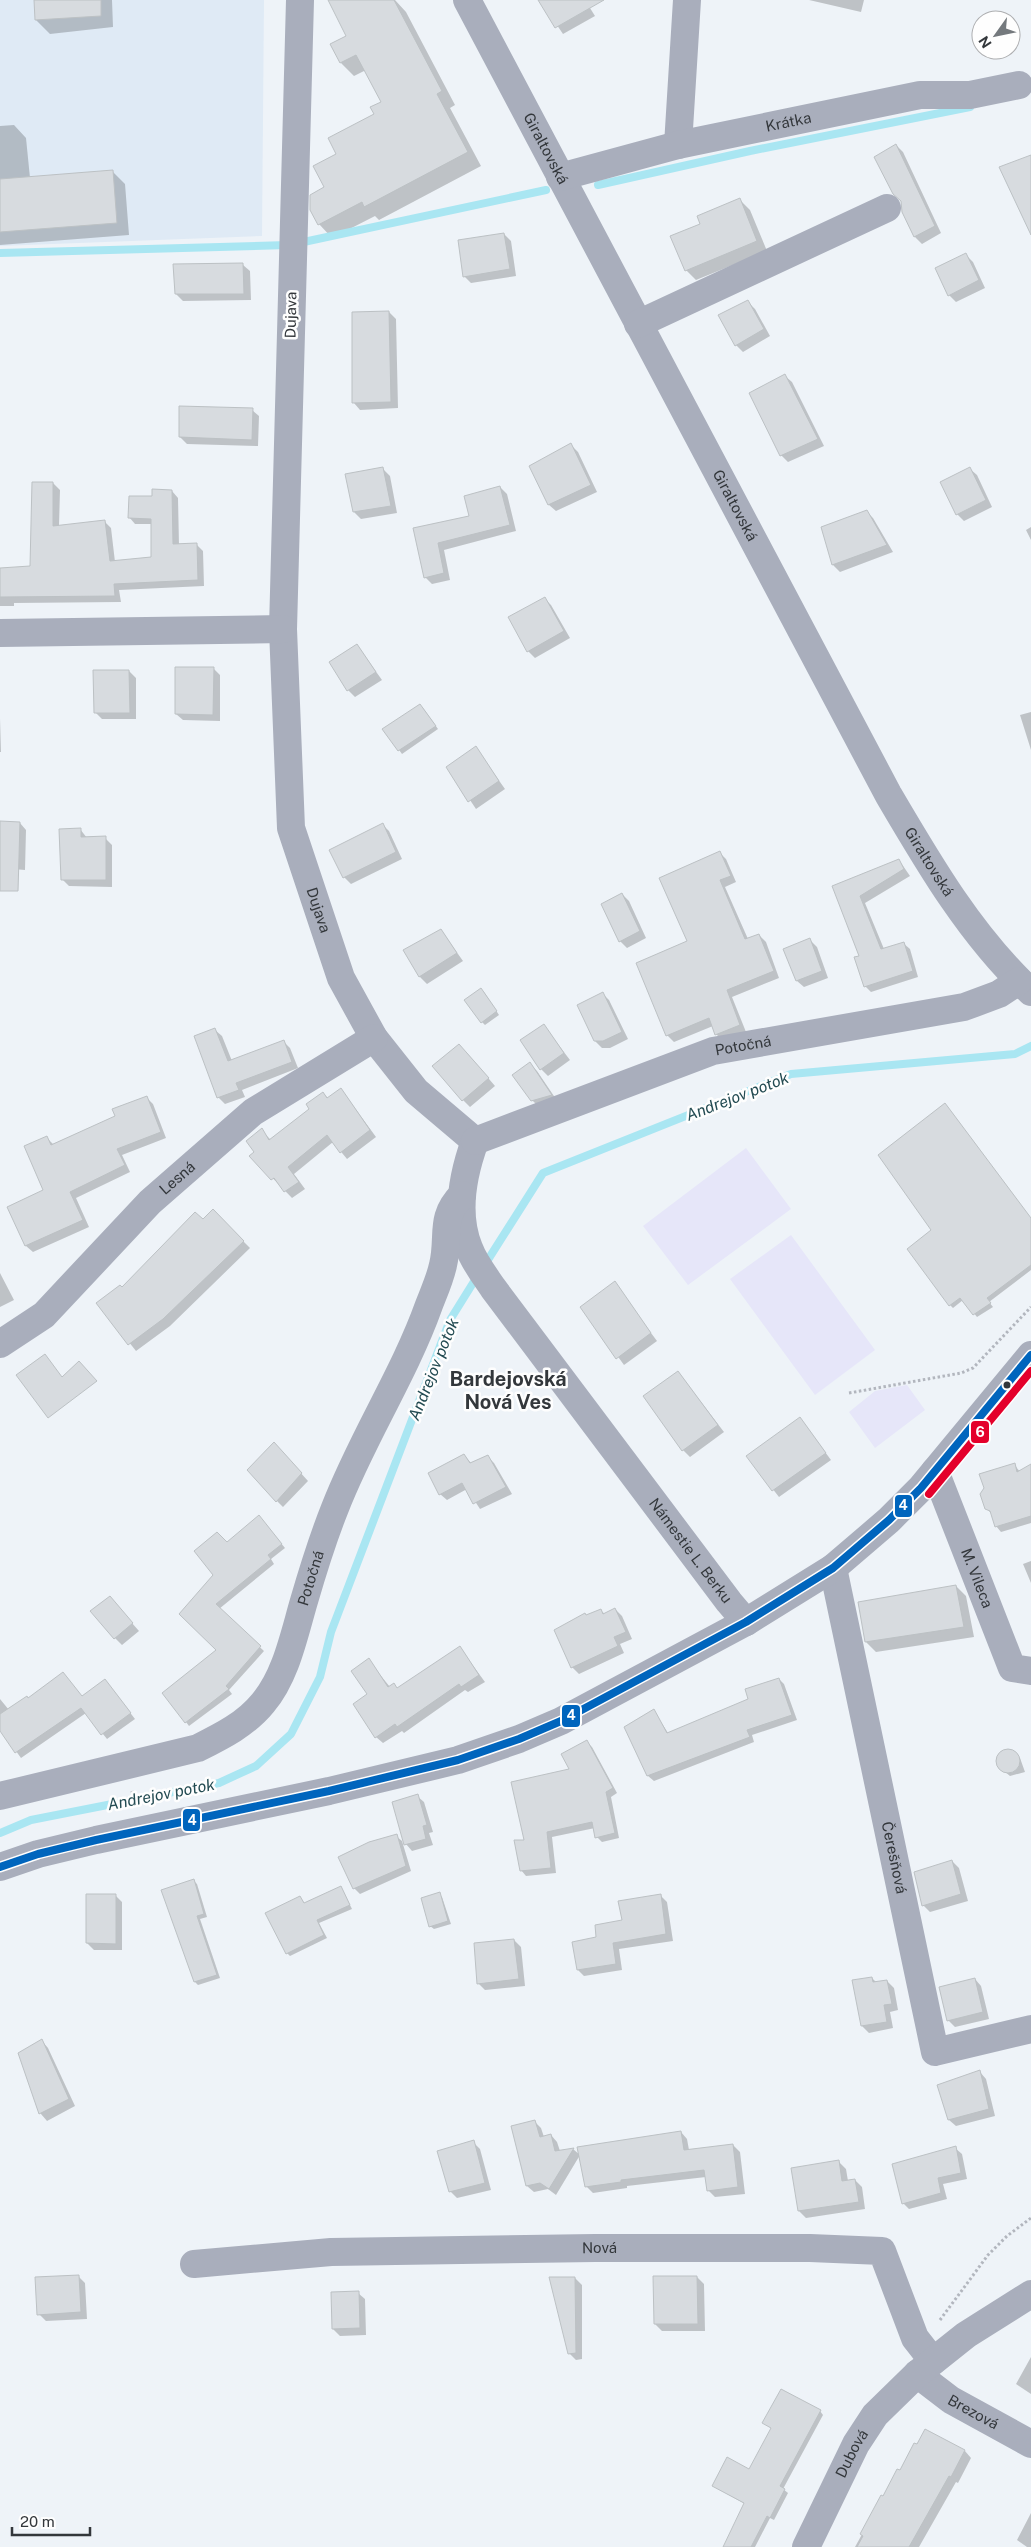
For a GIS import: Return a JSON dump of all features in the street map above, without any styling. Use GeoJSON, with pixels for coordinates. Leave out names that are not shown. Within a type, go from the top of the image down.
{"type":"FeatureCollection","features":[{"type":"Feature","properties":{"kind":"street","name":"Dujava"},"geometry":{"type":"LineString","coordinates":[[300,0],[283,629],[291,828],[341,978],[374,1038],[416,1091],[475,1141]]}},
{"type":"Feature","properties":{"kind":"street","name":"Giraltovská"},"geometry":{"type":"LineString","coordinates":[[467,0],[888,794],[960,909],[981,938],[1025,986]]}},
{"type":"Feature","properties":{"kind":"street"},"geometry":{"type":"LineString","coordinates":[[678,145],[687,0]]}},
{"type":"Feature","properties":{"kind":"street","name":"Krátka"},"geometry":{"type":"LineString","coordinates":[[560,177],[678,145],[920,95],[970,95],[1019,85]]}},
{"type":"Feature","properties":{"kind":"street"},"geometry":{"type":"LineString","coordinates":[[638,324],[887,208]]}},
{"type":"Feature","properties":{"kind":"street"},"geometry":{"type":"LineString","coordinates":[[0,633],[283,629]]}},
{"type":"Feature","properties":{"kind":"street","name":"Potočná"},"geometry":{"type":"LineString","coordinates":[[475,1141],[713,1051],[964,1007],[1025,986]]}},
{"type":"Feature","properties":{"kind":"street","name":"Lesná"},"geometry":{"type":"LineString","coordinates":[[0,1344],[44,1315],[150,1202],[253,1112],[374,1038]]}},
{"type":"Feature","properties":{"kind":"street","name":"Námestie L. Berku"},"geometry":{"type":"LineString","coordinates":[[475,1141],[464,1176],[462,1195],[463,1222],[469,1248],[493,1288],[746,1622]]}},
{"type":"Feature","properties":{"kind":"street","name":"Potočná"},"geometry":{"type":"LineString","coordinates":[[0,1796],[198,1748],[225,1735],[246,1720],[264,1703],[278,1679],[292,1640],[315,1562],[336,1506],[424,1320],[443,1266],[448,1214],[452,1205],[462,1195]]}},
{"type":"Feature","properties":{"kind":"street"},"geometry":{"type":"LineString","coordinates":[[0,1867],[38,1854],[96,1840],[329,1791],[458,1760],[519,1739],[561,1721],[746,1622],[833,1568],[889,1520],[935,1471],[1031,1355]]}},
{"type":"Feature","properties":{"kind":"street","name":"M. Vileca"},"geometry":{"type":"LineString","coordinates":[[935,1471],[1012,1668],[1031,1671]]}},
{"type":"Feature","properties":{"kind":"street","name":"Čerešňová"},"geometry":{"type":"LineString","coordinates":[[833,1568],[935,2052],[1031,2029]]}},
{"type":"Feature","properties":{"kind":"street","name":"Nová"},"geometry":{"type":"LineString","coordinates":[[194,2264],[331,2252],[595,2248],[810,2248],[882,2251],[897,2285],[924,2362]]}},
{"type":"Feature","properties":{"kind":"street"},"geometry":{"type":"LineString","coordinates":[[924,2362],[1031,2294]]}},
{"type":"Feature","properties":{"kind":"street","name":"Brezová"},"geometry":{"type":"LineString","coordinates":[[924,2362],[951,2400],[1031,2444]]}},
{"type":"Feature","properties":{"kind":"street","name":"Dubová"},"geometry":{"type":"LineString","coordinates":[[806,2547],[821,2512],[866,2429],[875,2415],[924,2362]]}},
{"type":"Feature","properties":{"kind":"path"},"geometry":{"type":"LineString","coordinates":[[848,1393],[961,1373],[973,1368],[1031,1307]]}},
{"type":"Feature","properties":{"kind":"path"},"geometry":{"type":"LineString","coordinates":[[130,1784],[136,1810]]}},
{"type":"Feature","properties":{"kind":"path"},"geometry":{"type":"LineString","coordinates":[[924,2362],[926,2337],[988,2255],[1007,2236],[1031,2218]]}},
{"type":"Feature","properties":{"kind":"shaded area"},"geometry":{"type":"Polygon","coordinates":[[[0,0],[264,0],[262,236],[0,246],[0,0]]]}},
{"type":"Feature","properties":{"kind":"shaded area"},"geometry":{"type":"Polygon","coordinates":[[[746,1148],[791,1209],[688,1285],[643,1226],[746,1148]]]}},
{"type":"Feature","properties":{"kind":"shaded area"},"geometry":{"type":"Polygon","coordinates":[[[791,1235],[875,1350],[815,1395],[730,1279],[791,1235]]]}},
{"type":"Feature","properties":{"kind":"shaded area"},"geometry":{"type":"Polygon","coordinates":[[[907,1385],[925,1410],[875,1448],[849,1412],[875,1391],[907,1385]]]}},
{"type":"Feature","properties":{"kind":"building"},"geometry":{"type":"Polygon","coordinates":[[[34,0],[101,0],[101,16],[35,20],[34,0]]]}},
{"type":"Feature","properties":{"kind":"building"},"geometry":{"type":"Polygon","coordinates":[[[328,0],[394,0],[442,91],[437,94],[468,152],[364,207],[362,202],[318,225],[310,210],[310,195],[324,187],[313,166],[336,154],[328,138],[374,114],[370,107],[381,102],[356,55],[340,63],[330,44],[346,36],[328,0]]]}},
{"type":"Feature","properties":{"kind":"building"},"geometry":{"type":"Polygon","coordinates":[[[538,0],[604,0],[555,28],[538,0]]]}},
{"type":"Feature","properties":{"kind":"building"},"geometry":{"type":"Polygon","coordinates":[[[896,144],[935,226],[914,237],[902,212],[901,201],[893,194],[874,157],[896,144]]]}},
{"type":"Feature","properties":{"kind":"building"},"geometry":{"type":"Polygon","coordinates":[[[1031,155],[1031,235],[999,167],[1031,155]]]}},
{"type":"Feature","properties":{"kind":"building"},"geometry":{"type":"Polygon","coordinates":[[[113,170],[117,223],[0,232],[0,179],[113,170]]]}},
{"type":"Feature","properties":{"kind":"building"},"geometry":{"type":"Polygon","coordinates":[[[740,198],[757,241],[685,271],[670,236],[700,224],[697,216],[740,198]]]}},
{"type":"Feature","properties":{"kind":"building"},"geometry":{"type":"Polygon","coordinates":[[[504,233],[510,269],[463,277],[458,240],[504,233]]]}},
{"type":"Feature","properties":{"kind":"building"},"geometry":{"type":"Polygon","coordinates":[[[966,253],[979,280],[948,296],[935,268],[966,253]]]}},
{"type":"Feature","properties":{"kind":"building"},"geometry":{"type":"Polygon","coordinates":[[[243,263],[244,294],[175,294],[173,264],[243,263]]]}},
{"type":"Feature","properties":{"kind":"building"},"geometry":{"type":"Polygon","coordinates":[[[748,300],[764,329],[735,346],[718,315],[748,300]]]}},
{"type":"Feature","properties":{"kind":"building"},"geometry":{"type":"Polygon","coordinates":[[[389,311],[391,402],[352,403],[352,312],[389,311]]]}},
{"type":"Feature","properties":{"kind":"building"},"geometry":{"type":"Polygon","coordinates":[[[785,374],[818,439],[780,456],[749,393],[785,374]]]}},
{"type":"Feature","properties":{"kind":"building"},"geometry":{"type":"Polygon","coordinates":[[[179,406],[253,408],[252,440],[179,437],[179,406]]]}},
{"type":"Feature","properties":{"kind":"building"},"geometry":{"type":"Polygon","coordinates":[[[571,443],[591,485],[548,505],[529,466],[571,443]]]}},
{"type":"Feature","properties":{"kind":"building"},"geometry":{"type":"Polygon","coordinates":[[[383,467],[391,506],[353,512],[345,474],[383,467]]]}},
{"type":"Feature","properties":{"kind":"building"},"geometry":{"type":"Polygon","coordinates":[[[970,467],[986,500],[956,515],[940,482],[970,467]]]}},
{"type":"Feature","properties":{"kind":"building"},"geometry":{"type":"Polygon","coordinates":[[[32,482],[53,482],[53,526],[105,520],[110,561],[151,557],[151,519],[128,518],[129,496],[152,496],[152,489],[172,490],[173,544],[197,543],[198,580],[114,584],[115,596],[0,597],[0,568],[30,566],[32,482]]]}},
{"type":"Feature","properties":{"kind":"building"},"geometry":{"type":"Polygon","coordinates":[[[500,486],[510,525],[438,543],[444,573],[424,578],[413,528],[469,516],[464,496],[500,486]]]}},
{"type":"Feature","properties":{"kind":"building"},"geometry":{"type":"Polygon","coordinates":[[[867,510],[887,545],[832,565],[821,527],[867,510]]]}},
{"type":"Feature","properties":{"kind":"building"},"geometry":{"type":"Polygon","coordinates":[[[545,597],[564,631],[527,652],[508,617],[545,597]]]}},
{"type":"Feature","properties":{"kind":"building"},"geometry":{"type":"Polygon","coordinates":[[[357,644],[376,672],[347,691],[329,662],[357,644]]]}},
{"type":"Feature","properties":{"kind":"building"},"geometry":{"type":"Polygon","coordinates":[[[175,667],[214,667],[213,715],[175,714],[175,667]]]}},
{"type":"Feature","properties":{"kind":"building"},"geometry":{"type":"Polygon","coordinates":[[[93,670],[129,670],[130,713],[94,713],[93,670]]]}},
{"type":"Feature","properties":{"kind":"building"},"geometry":{"type":"Polygon","coordinates":[[[420,704],[436,726],[398,751],[382,729],[420,704]]]}},
{"type":"Feature","properties":{"kind":"building"},"geometry":{"type":"Polygon","coordinates":[[[476,746],[499,781],[468,802],[446,767],[476,746]]]}},
{"type":"Feature","properties":{"kind":"building"},"geometry":{"type":"Polygon","coordinates":[[[0,821],[20,822],[18,891],[0,891],[0,821]]]}},
{"type":"Feature","properties":{"kind":"building"},"geometry":{"type":"Polygon","coordinates":[[[383,823],[396,852],[343,878],[329,850],[383,823]]]}},
{"type":"Feature","properties":{"kind":"building"},"geometry":{"type":"Polygon","coordinates":[[[81,828],[81,837],[106,836],[106,880],[61,880],[59,829],[81,828]]]}},
{"type":"Feature","properties":{"kind":"building"},"geometry":{"type":"Polygon","coordinates":[[[720,851],[731,876],[720,880],[745,939],[759,934],[774,971],[727,990],[740,1025],[715,1035],[709,1018],[666,1036],[636,963],[687,941],[659,878],[720,851]]]}},
{"type":"Feature","properties":{"kind":"building"},"geometry":{"type":"Polygon","coordinates":[[[899,859],[904,869],[860,896],[881,949],[904,942],[913,971],[864,987],[854,957],[859,956],[832,886],[899,859]]]}},
{"type":"Feature","properties":{"kind":"building"},"geometry":{"type":"Polygon","coordinates":[[[622,893],[640,931],[619,942],[601,904],[622,893]]]}},
{"type":"Feature","properties":{"kind":"building"},"geometry":{"type":"Polygon","coordinates":[[[441,929],[457,953],[419,977],[403,950],[441,929]]]}},
{"type":"Feature","properties":{"kind":"building"},"geometry":{"type":"Polygon","coordinates":[[[810,938],[822,971],[796,981],[783,949],[810,938]]]}},
{"type":"Feature","properties":{"kind":"building"},"geometry":{"type":"Polygon","coordinates":[[[481,988],[497,1011],[481,1023],[464,1000],[481,988]]]}},
{"type":"Feature","properties":{"kind":"building"},"geometry":{"type":"Polygon","coordinates":[[[603,992],[622,1032],[603,1041],[594,1041],[577,1005],[603,992]]]}},
{"type":"Feature","properties":{"kind":"building"},"geometry":{"type":"Polygon","coordinates":[[[544,1024],[564,1053],[540,1070],[520,1040],[544,1024]]]}},
{"type":"Feature","properties":{"kind":"building"},"geometry":{"type":"Polygon","coordinates":[[[215,1028],[228,1061],[284,1040],[292,1062],[236,1083],[239,1090],[217,1098],[194,1036],[215,1028]]]}},
{"type":"Feature","properties":{"kind":"building"},"geometry":{"type":"Polygon","coordinates":[[[459,1044],[489,1078],[462,1101],[432,1066],[459,1044]]]}},
{"type":"Feature","properties":{"kind":"building"},"geometry":{"type":"Polygon","coordinates":[[[530,1062],[552,1095],[531,1101],[512,1075],[530,1062]]]}},
{"type":"Feature","properties":{"kind":"building"},"geometry":{"type":"Polygon","coordinates":[[[341,1088],[370,1130],[340,1153],[327,1135],[288,1167],[299,1182],[284,1192],[274,1178],[271,1180],[249,1156],[254,1152],[246,1141],[262,1128],[269,1140],[309,1109],[306,1104],[323,1092],[327,1098],[341,1088]]]}},
{"type":"Feature","properties":{"kind":"building"},"geometry":{"type":"Polygon","coordinates":[[[147,1096],[161,1132],[117,1149],[125,1165],[70,1192],[83,1220],[25,1246],[7,1207],[43,1190],[24,1146],[47,1136],[51,1145],[115,1116],[112,1109],[147,1096]]]}},
{"type":"Feature","properties":{"kind":"building"},"geometry":{"type":"Polygon","coordinates":[[[945,1103],[1031,1218],[1031,1265],[987,1298],[991,1303],[973,1315],[960,1298],[949,1306],[907,1249],[931,1230],[878,1155],[945,1103]]]}},
{"type":"Feature","properties":{"kind":"building"},"geometry":{"type":"Polygon","coordinates":[[[213,1209],[244,1241],[163,1319],[128,1345],[96,1303],[120,1285],[122,1287],[195,1212],[203,1219],[213,1209]]]}},
{"type":"Feature","properties":{"kind":"building"},"geometry":{"type":"Polygon","coordinates":[[[615,1281],[651,1333],[616,1359],[580,1307],[615,1281]]]}},
{"type":"Feature","properties":{"kind":"building"},"geometry":{"type":"Polygon","coordinates":[[[45,1354],[62,1377],[79,1361],[97,1381],[48,1418],[16,1375],[45,1354]]]}},
{"type":"Feature","properties":{"kind":"building"},"geometry":{"type":"Polygon","coordinates":[[[678,1371],[718,1425],[682,1451],[643,1396],[678,1371]]]}},
{"type":"Feature","properties":{"kind":"building"},"geometry":{"type":"Polygon","coordinates":[[[800,1417],[826,1453],[772,1491],[746,1456],[800,1417]]]}},
{"type":"Feature","properties":{"kind":"building"},"geometry":{"type":"Polygon","coordinates":[[[274,1442],[302,1473],[276,1502],[247,1470],[274,1442]]]}},
{"type":"Feature","properties":{"kind":"building"},"geometry":{"type":"Polygon","coordinates":[[[464,1454],[470,1463],[488,1455],[506,1487],[473,1504],[462,1483],[439,1495],[428,1473],[464,1454]]]}},
{"type":"Feature","properties":{"kind":"building"},"geometry":{"type":"Polygon","coordinates":[[[1015,1463],[1017,1472],[1031,1464],[1031,1516],[995,1527],[990,1511],[985,1509],[980,1494],[984,1488],[979,1474],[1015,1463]]]}},
{"type":"Feature","properties":{"kind":"building"},"geometry":{"type":"Polygon","coordinates":[[[259,1515],[282,1544],[268,1555],[271,1559],[216,1604],[261,1646],[226,1686],[229,1689],[185,1723],[162,1693],[216,1650],[179,1614],[213,1575],[194,1551],[217,1532],[227,1542],[259,1515]]]}},
{"type":"Feature","properties":{"kind":"building"},"geometry":{"type":"Polygon","coordinates":[[[956,1585],[964,1627],[865,1642],[858,1602],[956,1585]]]}},
{"type":"Feature","properties":{"kind":"building"},"geometry":{"type":"Polygon","coordinates":[[[110,1596],[133,1623],[114,1639],[90,1611],[110,1596]]]}},
{"type":"Feature","properties":{"kind":"building"},"geometry":{"type":"Polygon","coordinates":[[[615,1608],[626,1632],[614,1637],[618,1646],[571,1668],[554,1630],[585,1613],[586,1615],[601,1609],[603,1614],[615,1608]]]}},
{"type":"Feature","properties":{"kind":"building"},"geometry":{"type":"Polygon","coordinates":[[[460,1646],[479,1675],[461,1687],[459,1684],[397,1727],[395,1724],[375,1738],[353,1704],[367,1694],[351,1671],[369,1658],[388,1687],[394,1683],[397,1688],[460,1646]]]}},
{"type":"Feature","properties":{"kind":"building"},"geometry":{"type":"Polygon","coordinates":[[[63,1672],[82,1696],[105,1679],[131,1713],[101,1735],[81,1708],[15,1753],[0,1731],[0,1714],[27,1696],[28,1698],[63,1672]]]}},
{"type":"Feature","properties":{"kind":"building"},"geometry":{"type":"Polygon","coordinates":[[[779,1678],[792,1715],[747,1730],[750,1737],[647,1776],[624,1727],[654,1709],[667,1733],[748,1699],[745,1689],[779,1678]]]}},
{"type":"Feature","properties":{"kind":"building"},"geometry":{"type":"Polygon","coordinates":[[[587,1740],[613,1788],[606,1792],[615,1833],[595,1838],[592,1822],[547,1832],[551,1868],[520,1871],[514,1840],[524,1840],[511,1782],[569,1769],[561,1754],[587,1740]]]}},
{"type":"Feature","properties":{"kind":"building"},"geometry":{"type":"Polygon","coordinates":[[[1008,1749],[1017,1752],[1020,1761],[1017,1770],[1008,1773],[999,1770],[996,1761],[999,1752],[1008,1749]]]}},
{"type":"Feature","properties":{"kind":"building"},"geometry":{"type":"Polygon","coordinates":[[[418,1794],[427,1825],[423,1826],[426,1839],[404,1845],[392,1802],[418,1794]]]}},
{"type":"Feature","properties":{"kind":"building"},"geometry":{"type":"Polygon","coordinates":[[[397,1834],[406,1866],[353,1889],[338,1857],[369,1842],[397,1834]]]}},
{"type":"Feature","properties":{"kind":"building"},"geometry":{"type":"Polygon","coordinates":[[[952,1860],[961,1894],[922,1906],[914,1872],[952,1860]]]}},
{"type":"Feature","properties":{"kind":"building"},"geometry":{"type":"Polygon","coordinates":[[[194,1879],[204,1914],[197,1916],[217,1975],[194,1982],[161,1890],[194,1879]]]}},
{"type":"Feature","properties":{"kind":"building"},"geometry":{"type":"Polygon","coordinates":[[[341,1886],[350,1905],[317,1920],[324,1935],[286,1954],[265,1913],[300,1896],[304,1903],[341,1886]]]}},
{"type":"Feature","properties":{"kind":"building"},"geometry":{"type":"Polygon","coordinates":[[[440,1892],[448,1921],[429,1927],[421,1898],[440,1892]]]}},
{"type":"Feature","properties":{"kind":"building"},"geometry":{"type":"Polygon","coordinates":[[[86,1894],[116,1894],[116,1944],[86,1943],[86,1894]]]}},
{"type":"Feature","properties":{"kind":"building"},"geometry":{"type":"Polygon","coordinates":[[[661,1894],[666,1934],[613,1943],[616,1964],[577,1970],[572,1942],[596,1937],[595,1925],[622,1920],[618,1901],[661,1894]]]}},
{"type":"Feature","properties":{"kind":"building"},"geometry":{"type":"Polygon","coordinates":[[[514,1939],[519,1979],[477,1984],[474,1943],[514,1939]]]}},
{"type":"Feature","properties":{"kind":"building"},"geometry":{"type":"Polygon","coordinates":[[[872,1977],[873,1982],[887,1980],[892,2004],[884,2005],[887,2022],[861,2026],[852,1980],[872,1977]]]}},
{"type":"Feature","properties":{"kind":"building"},"geometry":{"type":"Polygon","coordinates":[[[975,1978],[983,2012],[947,2021],[939,1987],[975,1978]]]}},
{"type":"Feature","properties":{"kind":"building"},"geometry":{"type":"Polygon","coordinates":[[[42,2039],[69,2099],[39,2114],[18,2053],[42,2039]]]}},
{"type":"Feature","properties":{"kind":"building"},"geometry":{"type":"Polygon","coordinates":[[[980,2070],[989,2109],[948,2120],[937,2085],[980,2070]]]}},
{"type":"Feature","properties":{"kind":"building"},"geometry":{"type":"Polygon","coordinates":[[[535,2120],[540,2137],[551,2134],[555,2151],[574,2148],[549,2189],[540,2183],[526,2186],[511,2126],[535,2120]]]}},
{"type":"Feature","properties":{"kind":"building"},"geometry":{"type":"Polygon","coordinates":[[[681,2131],[684,2150],[733,2144],[738,2187],[707,2191],[704,2170],[621,2180],[621,2182],[585,2187],[577,2147],[681,2131]]]}},
{"type":"Feature","properties":{"kind":"building"},"geometry":{"type":"Polygon","coordinates":[[[474,2140],[485,2183],[449,2192],[437,2151],[474,2140]]]}},
{"type":"Feature","properties":{"kind":"building"},"geometry":{"type":"Polygon","coordinates":[[[956,2146],[961,2173],[938,2178],[941,2193],[902,2204],[892,2164],[956,2146]]]}},
{"type":"Feature","properties":{"kind":"building"},"geometry":{"type":"Polygon","coordinates":[[[839,2160],[842,2181],[855,2179],[859,2202],[798,2211],[791,2168],[839,2160]]]}},
{"type":"Feature","properties":{"kind":"building"},"geometry":{"type":"Polygon","coordinates":[[[79,2275],[81,2312],[37,2315],[35,2277],[79,2275]]]}},
{"type":"Feature","properties":{"kind":"building"},"geometry":{"type":"Polygon","coordinates":[[[653,2276],[697,2276],[698,2324],[654,2324],[653,2276]]]}},
{"type":"Feature","properties":{"kind":"building"},"geometry":{"type":"Polygon","coordinates":[[[549,2277],[575,2277],[576,2353],[568,2354],[549,2277]]]}},
{"type":"Feature","properties":{"kind":"building"},"geometry":{"type":"Polygon","coordinates":[[[359,2291],[360,2328],[332,2329],[331,2292],[359,2291]]]}},
{"type":"Feature","properties":{"kind":"building"},"geometry":{"type":"Polygon","coordinates":[[[781,2389],[821,2410],[780,2486],[785,2489],[770,2518],[767,2516],[751,2547],[723,2547],[744,2503],[712,2486],[727,2457],[749,2469],[771,2428],[762,2423],[781,2389]]]}},
{"type":"Feature","properties":{"kind":"building"},"geometry":{"type":"Polygon","coordinates":[[[925,2429],[965,2450],[951,2477],[949,2476],[909,2547],[857,2547],[863,2536],[860,2534],[881,2495],[883,2496],[897,2469],[900,2470],[914,2443],[917,2444],[925,2429]]]}},
{"type":"Feature","properties":{"kind":"waterway"},"geometry":{"type":"LineString","coordinates":[[598,185],[750,151],[970,107]]}},
{"type":"Feature","properties":{"kind":"waterway"},"geometry":{"type":"LineString","coordinates":[[299,243],[546,190]]}},
{"type":"Feature","properties":{"kind":"waterway"},"geometry":{"type":"LineString","coordinates":[[0,253],[288,245]]}},
{"type":"Feature","properties":{"kind":"waterway","name":"Andrejov potok"},"geometry":{"type":"LineString","coordinates":[[484,1266],[543,1173],[791,1074],[1015,1054],[1031,1046]]}},
{"type":"Feature","properties":{"kind":"waterway","name":"Andrejov potok"},"geometry":{"type":"LineString","coordinates":[[0,1833],[31,1820],[219,1783],[256,1766],[291,1734],[320,1677],[331,1632],[450,1320],[478,1275]]}},
{"type":"Feature","properties":{"kind":"transit line","name":"4"},"geometry":{"type":"LineString","coordinates":[[0,1867],[38,1854],[96,1840],[329,1791],[458,1760],[519,1739],[561,1721],[746,1622],[833,1568],[889,1520],[921,1488],[1031,1355]]}},
{"type":"Feature","properties":{"kind":"transit line","name":"6"},"geometry":{"type":"LineString","coordinates":[[929,1494],[1031,1371]]}},
{"type":"Feature","properties":{"kind":"district","name":"Bardejovská Nová Ves"},"geometry":{"type":"Point","coordinates":[508,1390]}}]}
